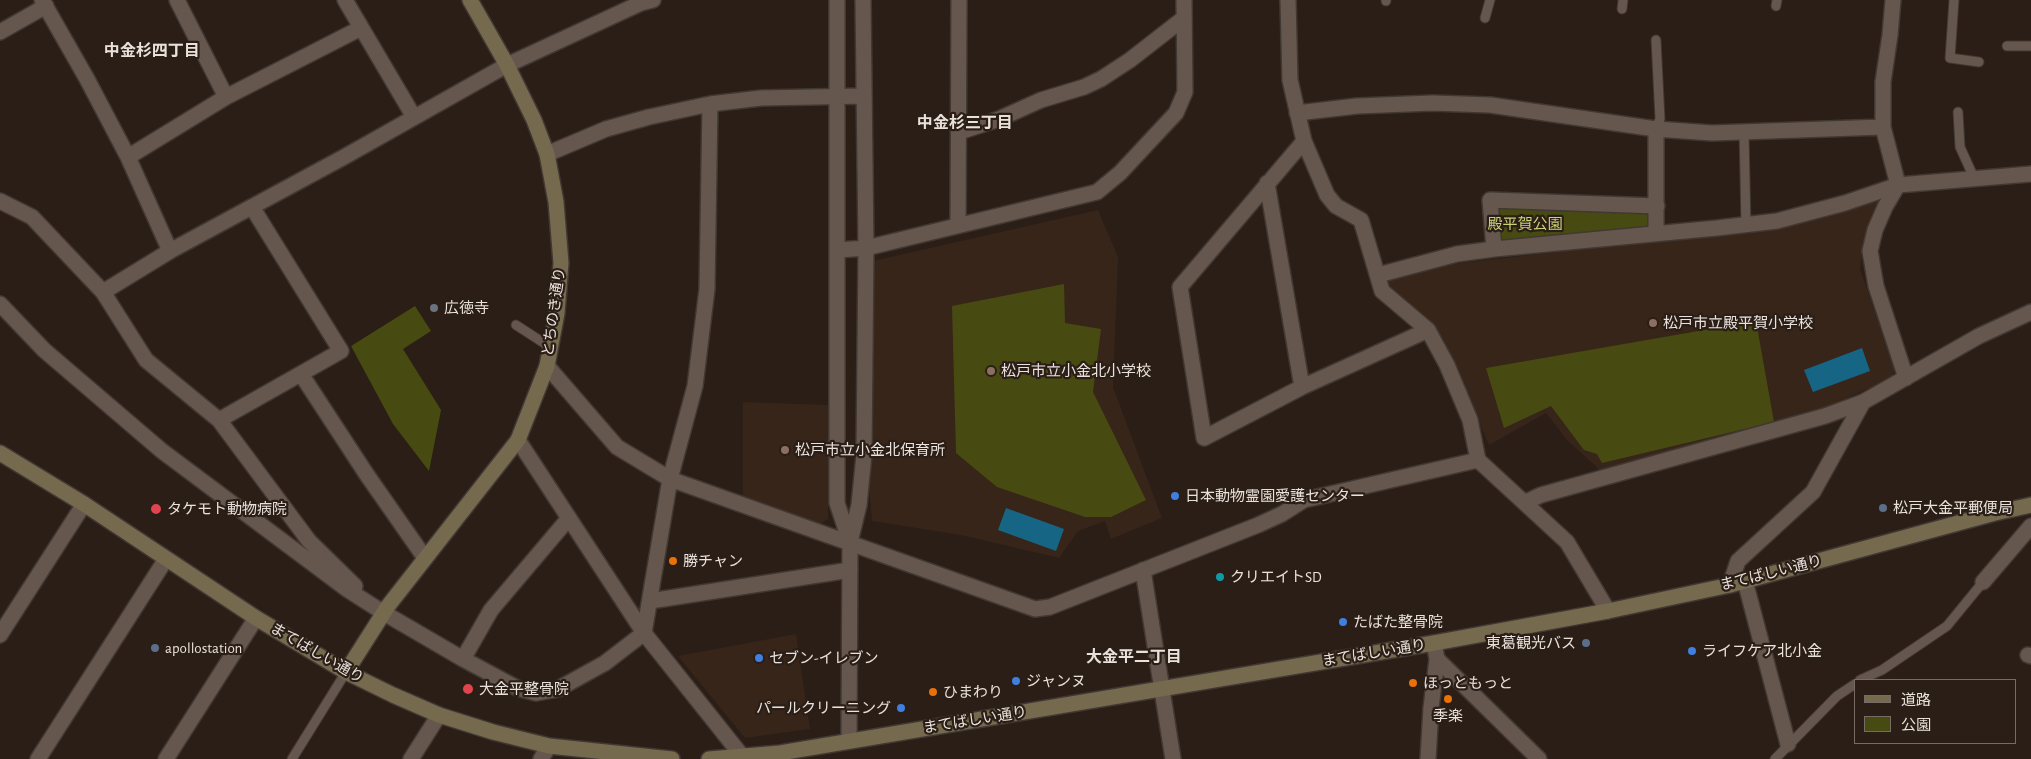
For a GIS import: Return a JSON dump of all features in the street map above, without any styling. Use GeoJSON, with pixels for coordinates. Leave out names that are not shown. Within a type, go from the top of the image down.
{"type":"FeatureCollection","features":[{"type":"Feature","properties":{"kind":"street"},"geometry":{"type":"LineString","coordinates":[[177,0],[226,98]]}},
{"type":"Feature","properties":{"kind":"street"},"geometry":{"type":"LineString","coordinates":[[345,0],[414,118]]}},
{"type":"Feature","properties":{"kind":"street","name":"とちのき通り"},"geometry":{"type":"LineString","coordinates":[[346,672],[388,606],[518,440],[546,366],[557,313],[562,263],[556,202],[547,154],[534,120],[507,65],[470,0]]}},
{"type":"Feature","properties":{"kind":"street"},"geometry":{"type":"LineString","coordinates":[[103,292],[170,251],[507,65],[641,3],[653,0]]}},
{"type":"Feature","properties":{"kind":"street"},"geometry":{"type":"LineString","coordinates":[[837,0],[837,503],[850,542]]}},
{"type":"Feature","properties":{"kind":"street"},"geometry":{"type":"LineString","coordinates":[[849,740],[850,542],[859,505],[864,454],[866,248],[863,0]]}},
{"type":"Feature","properties":{"kind":"street"},"geometry":{"type":"LineString","coordinates":[[958,225],[959,0]]}},
{"type":"Feature","properties":{"kind":"street"},"geometry":{"type":"LineString","coordinates":[[838,250],[866,248],[1098,192],[1120,173],[1176,113],[1185,92],[1184,0]]}},
{"type":"Feature","properties":{"kind":"street"},"geometry":{"type":"LineString","coordinates":[[1288,0],[1290,80],[1304,141],[1327,195],[1336,206],[1361,220],[1382,291],[1428,330],[1447,366],[1470,420],[1478,460],[1526,502],[1567,542],[1608,611]]}},
{"type":"Feature","properties":{"kind":"street"},"geometry":{"type":"LineString","coordinates":[[1893,0],[1883,82],[1883,127],[1898,185],[1885,207],[1875,230],[1870,251],[1876,286],[1906,378]]}},
{"type":"Feature","properties":{"kind":"street"},"geometry":{"type":"LineString","coordinates":[[0,32],[44,3],[128,157],[170,251]]}},
{"type":"Feature","properties":{"kind":"street"},"geometry":{"type":"LineString","coordinates":[[959,132],[998,119],[1041,100],[1101,80],[1184,18]]}},
{"type":"Feature","properties":{"kind":"street"},"geometry":{"type":"LineString","coordinates":[[128,157],[226,98],[361,28]]}},
{"type":"Feature","properties":{"kind":"street"},"geometry":{"type":"LineString","coordinates":[[547,154],[606,129],[710,104],[761,98],[864,96]]}},
{"type":"Feature","properties":{"kind":"street"},"geometry":{"type":"LineString","coordinates":[[1297,112],[1357,106],[1433,103],[1490,105],[1656,129],[1712,134],[1883,127]]}},
{"type":"Feature","properties":{"kind":"street"},"geometry":{"type":"LineString","coordinates":[[0,304],[44,350],[162,451],[384,614],[517,688],[536,692],[558,689],[605,663],[644,633],[670,479],[695,386],[707,290],[710,104]]}},
{"type":"Feature","properties":{"kind":"street"},"geometry":{"type":"LineString","coordinates":[[1656,129],[1656,233]]}},
{"type":"Feature","properties":{"kind":"street"},"geometry":{"type":"LineString","coordinates":[[1304,141],[1180,287],[1204,438],[1302,387],[1428,330]]}},
{"type":"Feature","properties":{"kind":"street"},"geometry":{"type":"LineString","coordinates":[[1378,275],[1457,254],[1777,221],[1898,185],[2031,174]]}},
{"type":"Feature","properties":{"kind":"street"},"geometry":{"type":"LineString","coordinates":[[1267,183],[1302,387]]}},
{"type":"Feature","properties":{"kind":"street"},"geometry":{"type":"LineString","coordinates":[[1494,249],[1490,200],[1657,206]]}},
{"type":"Feature","properties":{"kind":"street"},"geometry":{"type":"LineString","coordinates":[[0,201],[32,217],[103,292],[146,360],[218,420],[309,541],[353,583],[371,605]]}},
{"type":"Feature","properties":{"kind":"street"},"geometry":{"type":"LineString","coordinates":[[218,420],[341,351],[252,207]]}},
{"type":"Feature","properties":{"kind":"street"},"geometry":{"type":"LineString","coordinates":[[1526,502],[1541,495],[1825,416],[1863,402],[1980,336],[2031,312]]}},
{"type":"Feature","properties":{"kind":"street"},"geometry":{"type":"LineString","coordinates":[[546,366],[617,447],[670,479],[1035,609],[1050,608],[1258,526],[1304,500],[1478,460]]}},
{"type":"Feature","properties":{"kind":"street"},"geometry":{"type":"LineString","coordinates":[[301,374],[367,475],[426,558]]}},
{"type":"Feature","properties":{"kind":"street"},"geometry":{"type":"LineString","coordinates":[[1788,744],[1737,583],[1738,561],[1813,492],[1863,402]]}},
{"type":"Feature","properties":{"kind":"street"},"geometry":{"type":"LineString","coordinates":[[518,440],[644,633],[744,758]]}},
{"type":"Feature","properties":{"kind":"street","name":"まてばしい通り"},"geometry":{"type":"LineString","coordinates":[[0,453],[84,504],[256,618],[346,672],[393,695],[439,715],[493,732],[549,746],[672,759]]}},
{"type":"Feature","properties":{"kind":"street"},"geometry":{"type":"LineString","coordinates":[[0,635],[84,504]]}},
{"type":"Feature","properties":{"kind":"street","name":"まてばしい通り"},"geometry":{"type":"LineString","coordinates":[[709,759],[744,758],[780,753],[1434,643],[1608,611],[1737,583],[2031,505]]}},
{"type":"Feature","properties":{"kind":"street"},"geometry":{"type":"LineString","coordinates":[[463,659],[491,610],[569,518]]}},
{"type":"Feature","properties":{"kind":"street"},"geometry":{"type":"LineString","coordinates":[[1983,582],[2031,526]]}},
{"type":"Feature","properties":{"kind":"street"},"geometry":{"type":"LineString","coordinates":[[38,759],[166,559]]}},
{"type":"Feature","properties":{"kind":"street"},"geometry":{"type":"LineString","coordinates":[[650,601],[850,570]]}},
{"type":"Feature","properties":{"kind":"street"},"geometry":{"type":"LineString","coordinates":[[1143,570],[1173,759]]}},
{"type":"Feature","properties":{"kind":"street"},"geometry":{"type":"LineString","coordinates":[[166,759],[256,618]]}},
{"type":"Feature","properties":{"kind":"street"},"geometry":{"type":"LineString","coordinates":[[1428,759],[1430,708],[1437,658],[1434,643]]}},
{"type":"Feature","properties":{"kind":"street"},"geometry":{"type":"LineString","coordinates":[[1437,658],[1539,759]]}},
{"type":"Feature","properties":{"kind":"street"},"geometry":{"type":"LineString","coordinates":[[411,759],[439,715]]}},
{"type":"Feature","properties":{"kind":"street"},"geometry":{"type":"LineString","coordinates":[[541,759],[549,746]]}},
{"type":"Feature","properties":{"kind":"lane"},"geometry":{"type":"LineString","coordinates":[[1485,18],[1490,0]]}},
{"type":"Feature","properties":{"kind":"lane"},"geometry":{"type":"LineString","coordinates":[[1954,0],[1950,58],[1979,62]]}},
{"type":"Feature","properties":{"kind":"lane"},"geometry":{"type":"LineString","coordinates":[[1656,40],[1660,120],[1656,129]]}},
{"type":"Feature","properties":{"kind":"lane"},"geometry":{"type":"LineString","coordinates":[[2007,46],[2031,46]]}},
{"type":"Feature","properties":{"kind":"lane"},"geometry":{"type":"LineString","coordinates":[[1958,112],[1960,147],[1975,180]]}},
{"type":"Feature","properties":{"kind":"lane"},"geometry":{"type":"LineString","coordinates":[[1744,133],[1746,225]]}},
{"type":"Feature","properties":{"kind":"lane"},"geometry":{"type":"LineString","coordinates":[[516,326],[550,347]]}},
{"type":"Feature","properties":{"kind":"lane"},"geometry":{"type":"LineString","coordinates":[[1862,679],[1882,670],[1947,626],[1983,582]]}},
{"type":"Feature","properties":{"kind":"lane"},"geometry":{"type":"LineString","coordinates":[[292,759],[346,672]]}},
{"type":"Feature","properties":{"kind":"lane"},"geometry":{"type":"LineString","coordinates":[[1775,759],[1837,696],[1854,685]]}},
{"type":"Feature","properties":{"kind":"shaded area","name":"松戸市立殿平賀小学校"},"geometry":{"type":"Polygon","coordinates":[[[1885,197],[1872,218],[1863,244],[1860,269],[1896,368],[1890,379],[1821,409],[1600,470],[1568,441],[1546,413],[1489,445],[1443,338],[1412,308],[1387,290],[1385,280],[1410,269],[1651,241],[1885,197]]]}},
{"type":"Feature","properties":{"kind":"shaded area","name":"松戸市立小金北小学校"},"geometry":{"type":"Polygon","coordinates":[[[1098,210],[1118,257],[1113,387],[1162,518],[1111,539],[1105,521],[1078,531],[1059,558],[961,535],[872,521],[868,476],[873,261],[1098,210]]]}},
{"type":"Feature","properties":{"kind":"shaded area","name":"松戸市立小金北保育所"},"geometry":{"type":"Polygon","coordinates":[[[743,402],[828,405],[828,519],[820,524],[743,496],[743,402]]]}},
{"type":"Feature","properties":{"kind":"shaded area"},"geometry":{"type":"Polygon","coordinates":[[[796,634],[810,729],[745,738],[678,656],[796,634]]]}},
{"type":"Feature","properties":{"kind":"green space","name":"殿平賀公園"},"geometry":{"type":"Polygon","coordinates":[[[1551,206],[1645,210],[1650,219],[1650,227],[1501,244],[1497,209],[1551,206]]]}},
{"type":"Feature","properties":{"kind":"green space"},"geometry":{"type":"Polygon","coordinates":[[[1064,284],[1065,323],[1101,329],[1093,392],[1146,500],[1111,517],[1085,517],[997,487],[956,453],[952,306],[1064,284]]]}},
{"type":"Feature","properties":{"kind":"green space"},"geometry":{"type":"Polygon","coordinates":[[[415,306],[431,331],[403,349],[441,410],[429,471],[393,424],[351,346],[415,306]]]}},
{"type":"Feature","properties":{"kind":"green space"},"geometry":{"type":"Polygon","coordinates":[[[1756,321],[1774,422],[1602,463],[1597,454],[1584,450],[1551,406],[1504,428],[1486,368],[1756,321]]]}},
{"type":"Feature","properties":{"kind":"water"},"geometry":{"type":"Polygon","coordinates":[[[1862,348],[1870,371],[1813,392],[1804,370],[1862,348]]]}},
{"type":"Feature","properties":{"kind":"water"},"geometry":{"type":"Polygon","coordinates":[[[1006,508],[1064,529],[1056,551],[998,530],[1006,508]]]}},
{"type":"Feature","properties":{"kind":"place","name":"広徳寺"},"geometry":{"type":"Point","coordinates":[434,308]}},
{"type":"Feature","properties":{"kind":"place","name":"松戸市立殿平賀小学校"},"geometry":{"type":"Point","coordinates":[1653,323]}},
{"type":"Feature","properties":{"kind":"place","name":"松戸市立小金北小学校"},"geometry":{"type":"Point","coordinates":[991,371]}},
{"type":"Feature","properties":{"kind":"place","name":"松戸市立小金北保育所"},"geometry":{"type":"Point","coordinates":[785,450]}},
{"type":"Feature","properties":{"kind":"place","name":"日本動物霊園愛護センター"},"geometry":{"type":"Point","coordinates":[1175,496]}},
{"type":"Feature","properties":{"kind":"place","name":"松戸大金平郵便局"},"geometry":{"type":"Point","coordinates":[1883,508]}},
{"type":"Feature","properties":{"kind":"place","name":"タケモト動物病院"},"geometry":{"type":"Point","coordinates":[156,509]}},
{"type":"Feature","properties":{"kind":"place","name":"勝チャン"},"geometry":{"type":"Point","coordinates":[673,561]}},
{"type":"Feature","properties":{"kind":"place","name":"クリエイトSD"},"geometry":{"type":"Point","coordinates":[1220,577]}},
{"type":"Feature","properties":{"kind":"place","name":"たばた整骨院"},"geometry":{"type":"Point","coordinates":[1343,622]}},
{"type":"Feature","properties":{"kind":"place","name":"東葛観光バス"},"geometry":{"type":"Point","coordinates":[1586,643]}},
{"type":"Feature","properties":{"kind":"place","name":"apollostation"},"geometry":{"type":"Point","coordinates":[155,648]}},
{"type":"Feature","properties":{"kind":"place","name":"ライフケア北小金"},"geometry":{"type":"Point","coordinates":[1692,651]}},
{"type":"Feature","properties":{"kind":"place","name":"セブン-イレブン"},"geometry":{"type":"Point","coordinates":[759,658]}},
{"type":"Feature","properties":{"kind":"place","name":"ジャンヌ"},"geometry":{"type":"Point","coordinates":[1016,681]}},
{"type":"Feature","properties":{"kind":"place","name":"ほっともっと"},"geometry":{"type":"Point","coordinates":[1413,683]}},
{"type":"Feature","properties":{"kind":"place","name":"大金平整骨院"},"geometry":{"type":"Point","coordinates":[468,689]}},
{"type":"Feature","properties":{"kind":"place","name":"ひまわり"},"geometry":{"type":"Point","coordinates":[933,692]}},
{"type":"Feature","properties":{"kind":"place","name":"季楽"},"geometry":{"type":"Point","coordinates":[1448,699]}},
{"type":"Feature","properties":{"kind":"place","name":"パールクリーニング"},"geometry":{"type":"Point","coordinates":[901,708]}},
{"type":"Feature","properties":{"kind":"district","name":"中金杉四丁目"},"geometry":{"type":"Point","coordinates":[152,51]}},
{"type":"Feature","properties":{"kind":"district","name":"中金杉三丁目"},"geometry":{"type":"Point","coordinates":[965,123]}},
{"type":"Feature","properties":{"kind":"district","name":"大金平二丁目"},"geometry":{"type":"Point","coordinates":[1134,657]}}]}
